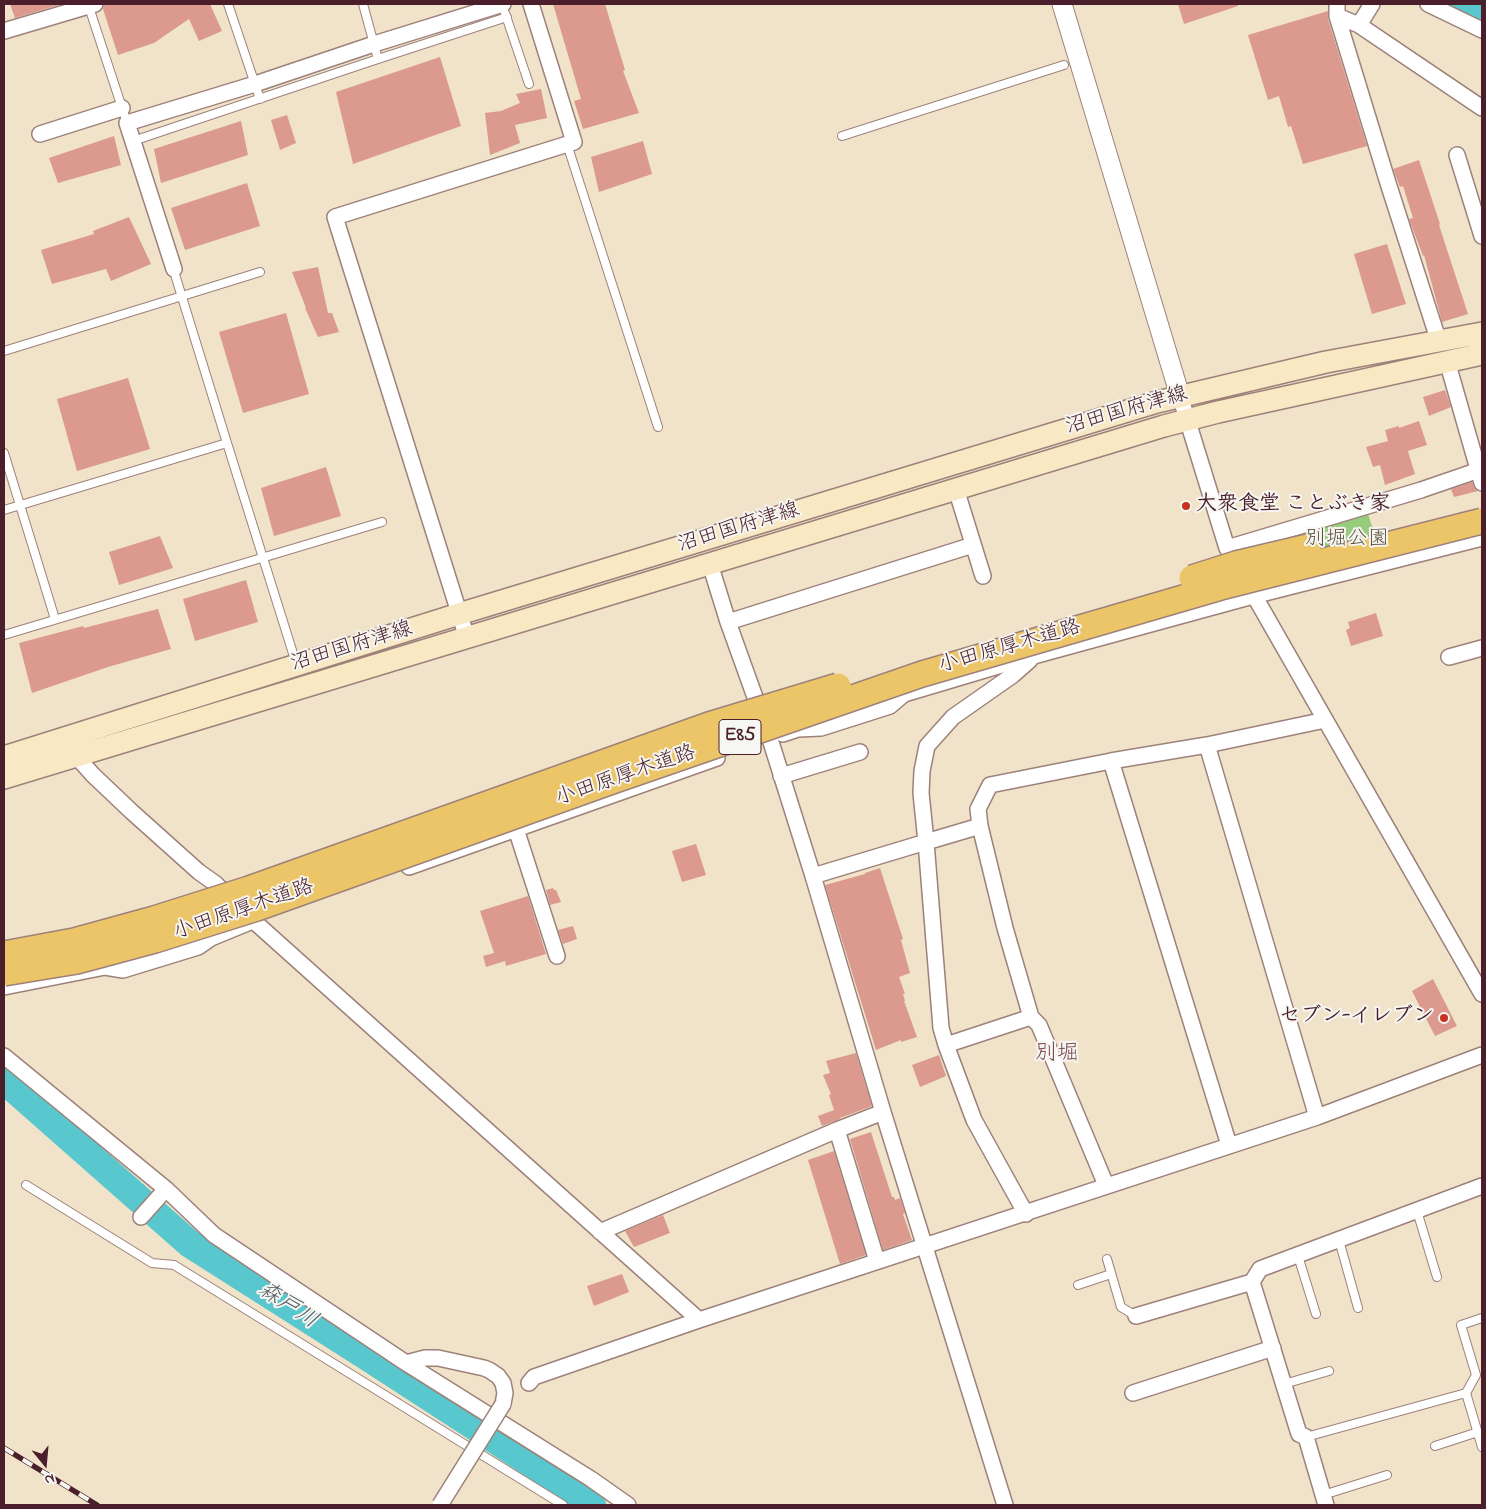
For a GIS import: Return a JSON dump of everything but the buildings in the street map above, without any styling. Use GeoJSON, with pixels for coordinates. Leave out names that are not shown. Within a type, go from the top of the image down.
{"type":"FeatureCollection","features":[{"type":"Feature","properties":{"kind":"highway","name":"小田原厚木道路"},"geometry":{"type":"LineString","coordinates":[[4,954],[74,940],[154,919],[249,889],[708,725],[1236,564],[1482,507]]}},
{"type":"Feature","properties":{"kind":"highway","name":"小田原厚木道路"},"geometry":{"type":"LineString","coordinates":[[4,974],[86,958],[155,940],[257,908],[922,674],[1222,586],[1482,522]]}},
{"type":"Feature","properties":{"kind":"main road","name":"沼田国府津線"},"geometry":{"type":"LineString","coordinates":[[4,778],[1187,420],[1443,351],[1482,333]]}},
{"type":"Feature","properties":{"kind":"main road","name":"沼田国府津線"},"geometry":{"type":"LineString","coordinates":[[4,757],[459,614],[1180,396],[1326,362],[1443,351],[1482,354]]}},
{"type":"Feature","properties":{"kind":"street"},"geometry":{"type":"LineString","coordinates":[[4,31],[90,4]]}},
{"type":"Feature","properties":{"kind":"street"},"geometry":{"type":"LineString","coordinates":[[467,638],[335,217],[574,142],[531,4]]}},
{"type":"Feature","properties":{"kind":"street"},"geometry":{"type":"LineString","coordinates":[[1062,4],[1227,548],[1482,994]]}},
{"type":"Feature","properties":{"kind":"street"},"geometry":{"type":"LineString","coordinates":[[1359,26],[1372,4]]}},
{"type":"Feature","properties":{"kind":"street"},"geometry":{"type":"LineString","coordinates":[[1428,4],[1482,30]]}},
{"type":"Feature","properties":{"kind":"street"},"geometry":{"type":"LineString","coordinates":[[174,269],[127,123],[255,84],[374,44],[504,8]]}},
{"type":"Feature","properties":{"kind":"street"},"geometry":{"type":"LineString","coordinates":[[1337,10],[1482,108]]}},
{"type":"Feature","properties":{"kind":"street"},"geometry":{"type":"LineString","coordinates":[[1227,548],[1481,474],[1388,183],[1337,10]]}},
{"type":"Feature","properties":{"kind":"street"},"geometry":{"type":"LineString","coordinates":[[40,134],[122,108]]}},
{"type":"Feature","properties":{"kind":"street"},"geometry":{"type":"LineString","coordinates":[[1457,155],[1482,236]]}},
{"type":"Feature","properties":{"kind":"street"},"geometry":{"type":"LineString","coordinates":[[956,489],[983,576]]}},
{"type":"Feature","properties":{"kind":"street"},"geometry":{"type":"LineString","coordinates":[[4,987],[105,967],[122,970],[198,947],[211,938],[253,921],[516,830],[798,729],[822,728],[890,706],[904,694],[1008,663],[1253,596],[1482,538]]}},
{"type":"Feature","properties":{"kind":"street"},"geometry":{"type":"LineString","coordinates":[[728,622],[973,546]]}},
{"type":"Feature","properties":{"kind":"street"},"geometry":{"type":"LineString","coordinates":[[710,564],[728,622],[770,739],[813,876],[883,1112],[1005,1505]]}},
{"type":"Feature","properties":{"kind":"street"},"geometry":{"type":"LineString","coordinates":[[1449,657],[1482,648]]}},
{"type":"Feature","properties":{"kind":"street"},"geometry":{"type":"LineString","coordinates":[[1026,1214],[974,1120],[941,1028],[921,793],[922,772],[927,746],[953,717],[1013,675],[1033,657]]}},
{"type":"Feature","properties":{"kind":"street"},"geometry":{"type":"LineString","coordinates":[[1106,1185],[1039,1026],[1031,1017],[1005,928],[980,826],[978,809],[990,785],[1111,761],[1207,745],[1325,720]]}},
{"type":"Feature","properties":{"kind":"street"},"geometry":{"type":"LineString","coordinates":[[1207,745],[1317,1117]]}},
{"type":"Feature","properties":{"kind":"street"},"geometry":{"type":"LineString","coordinates":[[781,776],[860,752]]}},
{"type":"Feature","properties":{"kind":"street"},"geometry":{"type":"LineString","coordinates":[[76,756],[106,788],[199,872],[216,884],[253,921],[699,1320]]}},
{"type":"Feature","properties":{"kind":"street"},"geometry":{"type":"LineString","coordinates":[[1111,761],[1229,1145]]}},
{"type":"Feature","properties":{"kind":"street"},"geometry":{"type":"LineString","coordinates":[[813,876],[980,826]]}},
{"type":"Feature","properties":{"kind":"street"},"geometry":{"type":"LineString","coordinates":[[516,830],[557,956]]}},
{"type":"Feature","properties":{"kind":"street"},"geometry":{"type":"LineString","coordinates":[[946,1045],[1031,1017]]}},
{"type":"Feature","properties":{"kind":"street"},"geometry":{"type":"LineString","coordinates":[[529,1382],[534,1377],[699,1320],[1317,1117],[1482,1055]]}},
{"type":"Feature","properties":{"kind":"street"},"geometry":{"type":"LineString","coordinates":[[4,1056],[166,1189],[214,1235],[406,1363],[576,1469],[628,1505]]}},
{"type":"Feature","properties":{"kind":"street"},"geometry":{"type":"LineString","coordinates":[[600,1232],[883,1112]]}},
{"type":"Feature","properties":{"kind":"street"},"geometry":{"type":"LineString","coordinates":[[837,1130],[877,1262]]}},
{"type":"Feature","properties":{"kind":"street"},"geometry":{"type":"LineString","coordinates":[[1136,1316],[1252,1282],[1260,1269],[1482,1186]]}},
{"type":"Feature","properties":{"kind":"street"},"geometry":{"type":"LineString","coordinates":[[141,1217],[166,1189]]}},
{"type":"Feature","properties":{"kind":"street"},"geometry":{"type":"LineString","coordinates":[[1252,1282],[1299,1434],[1306,1438],[1324,1500]]}},
{"type":"Feature","properties":{"kind":"street"},"geometry":{"type":"LineString","coordinates":[[1133,1393],[1273,1348]]}},
{"type":"Feature","properties":{"kind":"street"},"geometry":{"type":"LineString","coordinates":[[406,1363],[425,1358],[438,1358],[484,1368],[498,1376],[504,1383],[503,1404],[440,1505]]}},
{"type":"Feature","properties":{"kind":"lane"},"geometry":{"type":"LineString","coordinates":[[90,4],[168,250]]}},
{"type":"Feature","properties":{"kind":"lane"},"geometry":{"type":"LineString","coordinates":[[228,4],[260,98]]}},
{"type":"Feature","properties":{"kind":"lane"},"geometry":{"type":"LineString","coordinates":[[363,4],[378,59]]}},
{"type":"Feature","properties":{"kind":"lane"},"geometry":{"type":"LineString","coordinates":[[133,141],[378,59],[504,8],[528,84]]}},
{"type":"Feature","properties":{"kind":"lane"},"geometry":{"type":"LineString","coordinates":[[842,136],[1064,65]]}},
{"type":"Feature","properties":{"kind":"lane"},"geometry":{"type":"LineString","coordinates":[[566,144],[658,427]]}},
{"type":"Feature","properties":{"kind":"lane"},"geometry":{"type":"LineString","coordinates":[[174,269],[297,665]]}},
{"type":"Feature","properties":{"kind":"lane"},"geometry":{"type":"LineString","coordinates":[[4,351],[260,272]]}},
{"type":"Feature","properties":{"kind":"lane"},"geometry":{"type":"LineString","coordinates":[[4,510],[227,442]]}},
{"type":"Feature","properties":{"kind":"lane"},"geometry":{"type":"LineString","coordinates":[[4,453],[56,619]]}},
{"type":"Feature","properties":{"kind":"lane"},"geometry":{"type":"LineString","coordinates":[[4,634],[382,522]]}},
{"type":"Feature","properties":{"kind":"lane"},"geometry":{"type":"LineString","coordinates":[[26,1185],[152,1263],[174,1265],[563,1505]]}},
{"type":"Feature","properties":{"kind":"lane"},"geometry":{"type":"LineString","coordinates":[[1417,1211],[1437,1278]]}},
{"type":"Feature","properties":{"kind":"lane"},"geometry":{"type":"LineString","coordinates":[[1339,1240],[1358,1308]]}},
{"type":"Feature","properties":{"kind":"lane"},"geometry":{"type":"LineString","coordinates":[[1298,1256],[1316,1314]]}},
{"type":"Feature","properties":{"kind":"lane"},"geometry":{"type":"LineString","coordinates":[[1107,1259],[1121,1306],[1136,1316]]}},
{"type":"Feature","properties":{"kind":"lane"},"geometry":{"type":"LineString","coordinates":[[1078,1285],[1111,1274]]}},
{"type":"Feature","properties":{"kind":"lane"},"geometry":{"type":"LineString","coordinates":[[1306,1438],[1466,1393],[1476,1375],[1461,1325],[1482,1318]]}},
{"type":"Feature","properties":{"kind":"lane"},"geometry":{"type":"LineString","coordinates":[[1284,1384],[1329,1371]]}},
{"type":"Feature","properties":{"kind":"lane"},"geometry":{"type":"LineString","coordinates":[[1466,1393],[1482,1447]]}},
{"type":"Feature","properties":{"kind":"lane"},"geometry":{"type":"LineString","coordinates":[[1435,1446],[1478,1432]]}},
{"type":"Feature","properties":{"kind":"lane"},"geometry":{"type":"LineString","coordinates":[[1324,1500],[1387,1475]]}},
{"type":"Feature","properties":{"kind":"green space","name":"別堀公園"},"geometry":{"type":"Polygon","coordinates":[[[1367,511],[1382,556],[1237,552],[1367,511]]]}},
{"type":"Feature","properties":{"kind":"waterway"},"geometry":{"type":"LineString","coordinates":[[1465,4],[1482,12]]}},
{"type":"Feature","properties":{"kind":"waterway","name":"森戸川"},"geometry":{"type":"LineString","coordinates":[[4,1080],[190,1244],[574,1491],[592,1505]]}},
{"type":"Feature","properties":{"kind":"railway"},"geometry":{"type":"LineString","coordinates":[[4,1448],[97,1505]]}},
{"type":"Feature","properties":{"kind":"place","name":"大衆食堂 ことぶき家"},"geometry":{"type":"Point","coordinates":[1186,506]}},
{"type":"Feature","properties":{"kind":"place","name":"セブン-イレブン"},"geometry":{"type":"Point","coordinates":[1444,1018]}},
{"type":"Feature","properties":{"kind":"district","name":"別堀"},"geometry":{"type":"Point","coordinates":[1057,1055]}}]}
